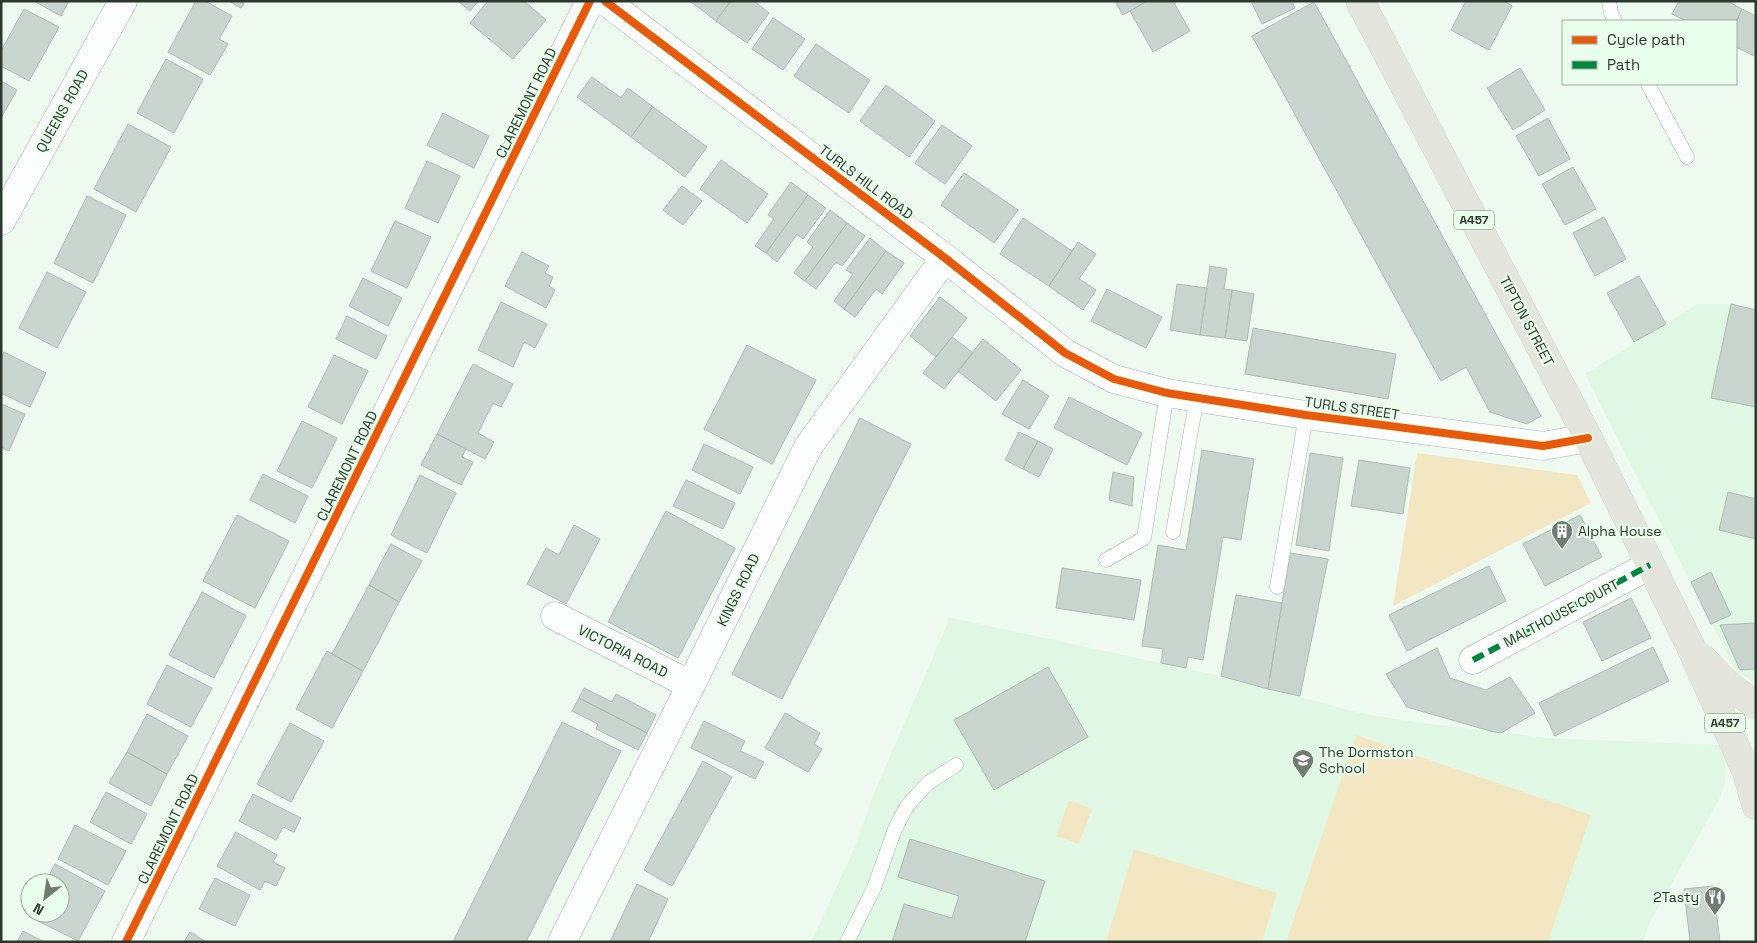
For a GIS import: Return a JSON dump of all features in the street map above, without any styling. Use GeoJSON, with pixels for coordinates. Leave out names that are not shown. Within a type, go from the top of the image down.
{"type":"FeatureCollection","features":[{"type":"Feature","properties":{"kind":"main road","name":"TIPTON STREET"},"geometry":{"type":"LineString","coordinates":[[1360,1],[1588,438],[1689,643],[1748,773],[1756,805]]}},
{"type":"Feature","properties":{"kind":"main road","name":"TIPTON STREET"},"geometry":{"type":"LineString","coordinates":[[1689,643],[1729,686],[1756,706]]}},
{"type":"Feature","properties":{"kind":"street","name":"QUEENS ROAD"},"geometry":{"type":"LineString","coordinates":[[1,221],[123,1]]}},
{"type":"Feature","properties":{"kind":"street","name":"CLAREMONT ROAD"},"geometry":{"type":"LineString","coordinates":[[126,942],[590,1]]}},
{"type":"Feature","properties":{"kind":"street","name":"TURLS HILL ROAD"},"geometry":{"type":"LineString","coordinates":[[605,1],[946,258],[1065,353],[1114,380]]}},
{"type":"Feature","properties":{"kind":"street","name":"KINGS ROAD"},"geometry":{"type":"LineString","coordinates":[[562,942],[808,447],[946,258]]}},
{"type":"Feature","properties":{"kind":"street","name":"TURLS STREET"},"geometry":{"type":"LineString","coordinates":[[1114,380],[1167,393],[1306,415],[1543,446],[1588,438]]}},
{"type":"Feature","properties":{"kind":"street","name":"MALTHOUSE COURT"},"geometry":{"type":"LineString","coordinates":[[1473,660],[1650,565]]}},
{"type":"Feature","properties":{"kind":"street","name":"VICTORIA ROAD"},"geometry":{"type":"LineString","coordinates":[[555,616],[691,685]]}},
{"type":"Feature","properties":{"kind":"lane"},"geometry":{"type":"LineString","coordinates":[[1609,1],[1614,20]]}},
{"type":"Feature","properties":{"kind":"lane"},"geometry":{"type":"LineString","coordinates":[[1649,85],[1687,157]]}},
{"type":"Feature","properties":{"kind":"lane"},"geometry":{"type":"LineString","coordinates":[[1106,560],[1144,538],[1167,393]]}},
{"type":"Feature","properties":{"kind":"lane"},"geometry":{"type":"LineString","coordinates":[[1173,532],[1197,398]]}},
{"type":"Feature","properties":{"kind":"lane"},"geometry":{"type":"LineString","coordinates":[[1277,586],[1306,415]]}},
{"type":"Feature","properties":{"kind":"lane"},"geometry":{"type":"LineString","coordinates":[[847,942],[874,888],[895,829],[907,806],[928,783],[956,765]]}},
{"type":"Feature","properties":{"kind":"shaded area"},"geometry":{"type":"Polygon","coordinates":[[[1697,304],[1731,304],[1756,309],[1756,683],[1735,670],[1585,374],[1697,304]]]}},
{"type":"Feature","properties":{"kind":"shaded area"},"geometry":{"type":"Polygon","coordinates":[[[1417,453],[1577,475],[1591,503],[1393,606],[1417,453]]]}},
{"type":"Feature","properties":{"kind":"shaded area","name":"The Dormston School"},"geometry":{"type":"Polygon","coordinates":[[[948,617],[1221,676],[1360,713],[1415,722],[1548,738],[1718,745],[1726,762],[1725,783],[1720,798],[1648,926],[1643,942],[811,942],[855,847],[872,798],[948,622],[948,617]]]}},
{"type":"Feature","properties":{"kind":"shaded area"},"geometry":{"type":"Polygon","coordinates":[[[1356,735],[1591,815],[1548,942],[1286,942],[1356,735]]]}},
{"type":"Feature","properties":{"kind":"shaded area"},"geometry":{"type":"Polygon","coordinates":[[[1069,800],[1092,809],[1079,844],[1056,836],[1069,800]]]}},
{"type":"Feature","properties":{"kind":"shaded area"},"geometry":{"type":"Polygon","coordinates":[[[1134,849],[1277,893],[1262,942],[1106,942],[1134,849]]]}},
{"type":"Feature","properties":{"kind":"building"},"geometry":{"type":"Polygon","coordinates":[[[34,1],[69,1],[61,16],[34,1]]]}},
{"type":"Feature","properties":{"kind":"building"},"geometry":{"type":"Polygon","coordinates":[[[196,1],[205,1],[232,16],[219,39],[228,44],[210,75],[168,52],[196,1]]]}},
{"type":"Feature","properties":{"kind":"building"},"geometry":{"type":"Polygon","coordinates":[[[229,1],[245,1],[241,8],[229,1]]]}},
{"type":"Feature","properties":{"kind":"building"},"geometry":{"type":"Polygon","coordinates":[[[458,1],[478,1],[470,11],[458,1]]]}},
{"type":"Feature","properties":{"kind":"building"},"geometry":{"type":"Polygon","coordinates":[[[488,1],[524,1],[546,20],[513,59],[470,23],[488,1]]]}},
{"type":"Feature","properties":{"kind":"building"},"geometry":{"type":"Polygon","coordinates":[[[690,1],[731,1],[716,21],[690,1]]]}},
{"type":"Feature","properties":{"kind":"building"},"geometry":{"type":"Polygon","coordinates":[[[731,1],[754,1],[769,13],[747,43],[716,21],[731,1]]]}},
{"type":"Feature","properties":{"kind":"building"},"geometry":{"type":"Polygon","coordinates":[[[1115,1],[1147,1],[1123,15],[1115,1]]]}},
{"type":"Feature","properties":{"kind":"building"},"geometry":{"type":"Polygon","coordinates":[[[1147,1],[1173,1],[1190,31],[1153,52],[1130,11],[1147,1]]]}},
{"type":"Feature","properties":{"kind":"building"},"geometry":{"type":"Polygon","coordinates":[[[1251,1],[1292,1],[1295,8],[1262,24],[1251,1]]]}},
{"type":"Feature","properties":{"kind":"building"},"geometry":{"type":"Polygon","coordinates":[[[1466,1],[1504,1],[1512,6],[1489,50],[1451,30],[1466,1]]]}},
{"type":"Feature","properties":{"kind":"building"},"geometry":{"type":"Polygon","coordinates":[[[1679,1],[1727,1],[1742,9],[1737,20],[1684,20],[1672,14],[1679,1]]]}},
{"type":"Feature","properties":{"kind":"building"},"geometry":{"type":"Polygon","coordinates":[[[1314,2],[1541,416],[1527,424],[1490,412],[1466,367],[1441,381],[1252,36],[1314,2]]]}},
{"type":"Feature","properties":{"kind":"building"},"geometry":{"type":"Polygon","coordinates":[[[24,9],[59,27],[29,81],[1,66],[1,51],[24,9]]]}},
{"type":"Feature","properties":{"kind":"building"},"geometry":{"type":"Polygon","coordinates":[[[1742,9],[1756,16],[1756,57],[1737,48],[1737,20],[1742,9]]]}},
{"type":"Feature","properties":{"kind":"building"},"geometry":{"type":"Polygon","coordinates":[[[773,18],[805,39],[783,70],[752,49],[773,18]]]}},
{"type":"Feature","properties":{"kind":"building"},"geometry":{"type":"Polygon","coordinates":[[[816,44],[870,80],[849,113],[794,76],[816,44]]]}},
{"type":"Feature","properties":{"kind":"building"},"geometry":{"type":"Polygon","coordinates":[[[166,59],[203,79],[174,133],[137,113],[166,59]]]}},
{"type":"Feature","properties":{"kind":"building"},"geometry":{"type":"Polygon","coordinates":[[[1520,68],[1545,110],[1513,130],[1487,88],[1520,68]]]}},
{"type":"Feature","properties":{"kind":"building"},"geometry":{"type":"Polygon","coordinates":[[[592,77],[621,98],[628,88],[653,107],[631,137],[577,97],[592,77]]]}},
{"type":"Feature","properties":{"kind":"building"},"geometry":{"type":"Polygon","coordinates":[[[1,81],[17,90],[1,118],[1,81]]]}},
{"type":"Feature","properties":{"kind":"building"},"geometry":{"type":"Polygon","coordinates":[[[886,85],[935,121],[909,157],[860,121],[886,85]]]}},
{"type":"Feature","properties":{"kind":"building"},"geometry":{"type":"Polygon","coordinates":[[[653,107],[707,147],[685,177],[631,137],[653,107]]]}},
{"type":"Feature","properties":{"kind":"building"},"geometry":{"type":"Polygon","coordinates":[[[443,113],[489,136],[474,168],[427,145],[443,113]]]}},
{"type":"Feature","properties":{"kind":"building"},"geometry":{"type":"Polygon","coordinates":[[[1548,118],[1570,159],[1539,176],[1516,136],[1548,118]]]}},
{"type":"Feature","properties":{"kind":"building"},"geometry":{"type":"Polygon","coordinates":[[[128,124],[171,147],[136,212],[94,189],[128,124]]]}},
{"type":"Feature","properties":{"kind":"building"},"geometry":{"type":"Polygon","coordinates":[[[942,125],[972,146],[945,184],[915,163],[942,125]]]}},
{"type":"Feature","properties":{"kind":"building"},"geometry":{"type":"Polygon","coordinates":[[[721,160],[768,194],[747,223],[700,189],[721,160]]]}},
{"type":"Feature","properties":{"kind":"building"},"geometry":{"type":"Polygon","coordinates":[[[427,161],[460,176],[438,223],[405,208],[427,161]]]}},
{"type":"Feature","properties":{"kind":"building"},"geometry":{"type":"Polygon","coordinates":[[[1573,167],[1596,209],[1565,225],[1542,184],[1573,167]]]}},
{"type":"Feature","properties":{"kind":"building"},"geometry":{"type":"Polygon","coordinates":[[[964,173],[1018,210],[994,243],[941,205],[964,173]]]}},
{"type":"Feature","properties":{"kind":"building"},"geometry":{"type":"Polygon","coordinates":[[[791,182],[808,195],[766,253],[755,246],[774,219],[768,215],[791,182]]]}},
{"type":"Feature","properties":{"kind":"building"},"geometry":{"type":"Polygon","coordinates":[[[682,186],[702,201],[683,225],[663,210],[682,186]]]}},
{"type":"Feature","properties":{"kind":"building"},"geometry":{"type":"Polygon","coordinates":[[[808,195],[826,208],[803,239],[797,234],[777,262],[766,253],[808,195]]]}},
{"type":"Feature","properties":{"kind":"building"},"geometry":{"type":"Polygon","coordinates":[[[87,196],[126,215],[93,283],[54,263],[87,196]]]}},
{"type":"Feature","properties":{"kind":"building"},"geometry":{"type":"Polygon","coordinates":[[[830,210],[847,223],[805,281],[794,273],[813,247],[807,242],[830,210]]]}},
{"type":"Feature","properties":{"kind":"building"},"geometry":{"type":"Polygon","coordinates":[[[1604,217],[1626,259],[1595,276],[1573,233],[1604,217]]]}},
{"type":"Feature","properties":{"kind":"building"},"geometry":{"type":"Polygon","coordinates":[[[1023,218],[1072,251],[1049,286],[1000,254],[1023,218]]]}},
{"type":"Feature","properties":{"kind":"building"},"geometry":{"type":"Polygon","coordinates":[[[395,221],[431,237],[407,288],[371,271],[395,221]]]}},
{"type":"Feature","properties":{"kind":"building"},"geometry":{"type":"Polygon","coordinates":[[[847,223],[865,236],[842,266],[836,262],[816,289],[805,281],[847,223]]]}},
{"type":"Feature","properties":{"kind":"building"},"geometry":{"type":"Polygon","coordinates":[[[870,238],[886,251],[844,309],[834,301],[853,274],[846,270],[870,238]]]}},
{"type":"Feature","properties":{"kind":"building"},"geometry":{"type":"Polygon","coordinates":[[[1078,242],[1096,254],[1079,279],[1096,290],[1083,310],[1049,286],[1078,242]]]}},
{"type":"Feature","properties":{"kind":"building"},"geometry":{"type":"Polygon","coordinates":[[[886,251],[904,263],[882,294],[876,289],[855,317],[844,309],[886,251]]]}},
{"type":"Feature","properties":{"kind":"building"},"geometry":{"type":"Polygon","coordinates":[[[522,252],[549,266],[545,273],[553,277],[549,286],[555,290],[546,308],[505,286],[522,252]]]}},
{"type":"Feature","properties":{"kind":"building"},"geometry":{"type":"Polygon","coordinates":[[[1210,266],[1227,269],[1224,289],[1232,290],[1225,338],[1200,335],[1210,266]]]}},
{"type":"Feature","properties":{"kind":"building"},"geometry":{"type":"Polygon","coordinates":[[[47,272],[86,292],[57,348],[19,328],[47,272]]]}},
{"type":"Feature","properties":{"kind":"building"},"geometry":{"type":"Polygon","coordinates":[[[1639,276],[1666,324],[1634,342],[1607,293],[1639,276]]]}},
{"type":"Feature","properties":{"kind":"building"},"geometry":{"type":"Polygon","coordinates":[[[363,278],[402,298],[388,326],[349,306],[363,278]]]}},
{"type":"Feature","properties":{"kind":"building"},"geometry":{"type":"Polygon","coordinates":[[[1177,284],[1207,288],[1200,335],[1170,330],[1177,284]]]}},
{"type":"Feature","properties":{"kind":"building"},"geometry":{"type":"Polygon","coordinates":[[[1107,289],[1162,317],[1146,348],[1091,321],[1107,289]]]}},
{"type":"Feature","properties":{"kind":"building"},"geometry":{"type":"Polygon","coordinates":[[[1232,290],[1254,294],[1247,341],[1225,338],[1232,290]]]}},
{"type":"Feature","properties":{"kind":"building"},"geometry":{"type":"Polygon","coordinates":[[[940,297],[967,318],[936,357],[910,336],[940,297]]]}},
{"type":"Feature","properties":{"kind":"building"},"geometry":{"type":"Polygon","coordinates":[[[501,302],[547,324],[535,348],[524,342],[513,367],[478,350],[501,302]]]}},
{"type":"Feature","properties":{"kind":"building"},"geometry":{"type":"Polygon","coordinates":[[[1731,304],[1756,310],[1756,407],[1711,398],[1731,304]]]}},
{"type":"Feature","properties":{"kind":"building"},"geometry":{"type":"Polygon","coordinates":[[[347,316],[387,336],[376,359],[336,339],[347,316]]]}},
{"type":"Feature","properties":{"kind":"building"},"geometry":{"type":"Polygon","coordinates":[[[1253,328],[1396,354],[1388,399],[1245,374],[1253,328]]]}},
{"type":"Feature","properties":{"kind":"building"},"geometry":{"type":"Polygon","coordinates":[[[952,337],[973,353],[944,389],[923,373],[952,337]]]}},
{"type":"Feature","properties":{"kind":"building"},"geometry":{"type":"Polygon","coordinates":[[[983,339],[1021,370],[996,401],[958,371],[983,339]]]}},
{"type":"Feature","properties":{"kind":"building"},"geometry":{"type":"Polygon","coordinates":[[[747,345],[816,380],[772,464],[704,429],[747,345]]]}},
{"type":"Feature","properties":{"kind":"building"},"geometry":{"type":"Polygon","coordinates":[[[4,352],[46,373],[30,407],[1,393],[1,358],[4,352]]]}},
{"type":"Feature","properties":{"kind":"building"},"geometry":{"type":"Polygon","coordinates":[[[334,355],[368,371],[342,424],[308,407],[334,355]]]}},
{"type":"Feature","properties":{"kind":"building"},"geometry":{"type":"Polygon","coordinates":[[[473,364],[513,384],[501,407],[493,403],[478,433],[494,442],[485,459],[437,434],[473,364]]]}},
{"type":"Feature","properties":{"kind":"building"},"geometry":{"type":"Polygon","coordinates":[[[1023,380],[1049,396],[1029,429],[1002,414],[1023,380]]]}},
{"type":"Feature","properties":{"kind":"building"},"geometry":{"type":"Polygon","coordinates":[[[1069,397],[1142,433],[1127,465],[1054,428],[1069,397]]]}},
{"type":"Feature","properties":{"kind":"building"},"geometry":{"type":"Polygon","coordinates":[[[1,404],[25,414],[9,451],[1,447],[1,404]]]}},
{"type":"Feature","properties":{"kind":"building"},"geometry":{"type":"Polygon","coordinates":[[[860,418],[911,444],[782,699],[732,674],[860,418]]]}},
{"type":"Feature","properties":{"kind":"building"},"geometry":{"type":"Polygon","coordinates":[[[302,421],[337,438],[312,488],[277,471],[302,421]]]}},
{"type":"Feature","properties":{"kind":"building"},"geometry":{"type":"Polygon","coordinates":[[[1019,432],[1038,441],[1023,469],[1005,460],[1019,432]]]}},
{"type":"Feature","properties":{"kind":"building"},"geometry":{"type":"Polygon","coordinates":[[[437,434],[466,449],[462,457],[473,462],[461,485],[421,465],[437,434]]]}},
{"type":"Feature","properties":{"kind":"building"},"geometry":{"type":"Polygon","coordinates":[[[1038,441],[1053,449],[1039,477],[1023,469],[1038,441]]]}},
{"type":"Feature","properties":{"kind":"building"},"geometry":{"type":"Polygon","coordinates":[[[704,444],[753,467],[740,494],[692,470],[704,444]]]}},
{"type":"Feature","properties":{"kind":"building"},"geometry":{"type":"Polygon","coordinates":[[[1202,450],[1254,459],[1241,540],[1223,537],[1203,660],[1188,657],[1186,668],[1161,663],[1163,649],[1142,646],[1158,545],[1186,550],[1202,450]]]}},
{"type":"Feature","properties":{"kind":"building"},"geometry":{"type":"Polygon","coordinates":[[[1310,453],[1343,458],[1329,551],[1296,545],[1310,453]]]}},
{"type":"Feature","properties":{"kind":"building"},"geometry":{"type":"Polygon","coordinates":[[[1359,460],[1410,468],[1403,514],[1351,506],[1359,460]]]}},
{"type":"Feature","properties":{"kind":"building"},"geometry":{"type":"Polygon","coordinates":[[[1113,472],[1134,477],[1132,506],[1109,500],[1113,472]]]}},
{"type":"Feature","properties":{"kind":"building"},"geometry":{"type":"Polygon","coordinates":[[[263,474],[308,496],[295,523],[250,500],[263,474]]]}},
{"type":"Feature","properties":{"kind":"building"},"geometry":{"type":"Polygon","coordinates":[[[420,475],[456,493],[427,553],[391,535],[420,475]]]}},
{"type":"Feature","properties":{"kind":"building"},"geometry":{"type":"Polygon","coordinates":[[[686,480],[735,503],[723,529],[673,506],[686,480]]]}},
{"type":"Feature","properties":{"kind":"building"},"geometry":{"type":"Polygon","coordinates":[[[1728,492],[1756,499],[1756,539],[1719,530],[1728,492]]]}},
{"type":"Feature","properties":{"kind":"building"},"geometry":{"type":"Polygon","coordinates":[[[666,511],[735,548],[678,658],[608,622],[666,511]]]}},
{"type":"Feature","properties":{"kind":"building"},"geometry":{"type":"Polygon","coordinates":[[[237,515],[289,541],[255,608],[203,581],[237,515]]]}},
{"type":"Feature","properties":{"kind":"building","name":"Alpha House"},"geometry":{"type":"Polygon","coordinates":[[[1580,515],[1602,557],[1545,586],[1523,544],[1580,515]]]}},
{"type":"Feature","properties":{"kind":"building"},"geometry":{"type":"Polygon","coordinates":[[[574,525],[600,539],[566,604],[527,584],[546,548],[559,555],[574,525]]]}},
{"type":"Feature","properties":{"kind":"building"},"geometry":{"type":"Polygon","coordinates":[[[391,544],[422,561],[399,602],[369,585],[391,544]]]}},
{"type":"Feature","properties":{"kind":"building"},"geometry":{"type":"Polygon","coordinates":[[[1290,553],[1328,559],[1300,696],[1268,689],[1290,553]]]}},
{"type":"Feature","properties":{"kind":"building"},"geometry":{"type":"Polygon","coordinates":[[[1489,566],[1506,601],[1407,651],[1389,615],[1489,566]]]}},
{"type":"Feature","properties":{"kind":"building"},"geometry":{"type":"Polygon","coordinates":[[[1062,568],[1141,580],[1134,620],[1056,608],[1062,568]]]}},
{"type":"Feature","properties":{"kind":"building"},"geometry":{"type":"Polygon","coordinates":[[[1711,572],[1731,615],[1711,624],[1691,582],[1711,572]]]}},
{"type":"Feature","properties":{"kind":"building"},"geometry":{"type":"Polygon","coordinates":[[[369,585],[399,602],[363,671],[332,654],[369,585]]]}},
{"type":"Feature","properties":{"kind":"building"},"geometry":{"type":"Polygon","coordinates":[[[202,592],[246,616],[214,678],[169,655],[202,592]]]}},
{"type":"Feature","properties":{"kind":"building"},"geometry":{"type":"Polygon","coordinates":[[[1236,595],[1282,603],[1268,689],[1221,676],[1236,595]]]}},
{"type":"Feature","properties":{"kind":"building"},"geometry":{"type":"Polygon","coordinates":[[[1631,598],[1651,638],[1602,661],[1583,622],[1631,598]]]}},
{"type":"Feature","properties":{"kind":"building"},"geometry":{"type":"Polygon","coordinates":[[[1756,623],[1756,669],[1740,670],[1720,625],[1756,623]]]}},
{"type":"Feature","properties":{"kind":"building"},"geometry":{"type":"Polygon","coordinates":[[[1653,647],[1669,681],[1555,736],[1539,703],[1653,647]]]}},
{"type":"Feature","properties":{"kind":"building"},"geometry":{"type":"Polygon","coordinates":[[[1437,648],[1450,678],[1486,690],[1510,677],[1535,713],[1501,733],[1407,707],[1386,674],[1437,648]]]}},
{"type":"Feature","properties":{"kind":"building"},"geometry":{"type":"Polygon","coordinates":[[[327,651],[363,671],[332,728],[296,709],[327,651]]]}},
{"type":"Feature","properties":{"kind":"building"},"geometry":{"type":"Polygon","coordinates":[[[167,665],[212,688],[191,727],[147,704],[167,665]]]}},
{"type":"Feature","properties":{"kind":"building"},"geometry":{"type":"Polygon","coordinates":[[[1048,667],[1088,737],[994,790],[954,720],[1048,667]]]}},
{"type":"Feature","properties":{"kind":"building"},"geometry":{"type":"Polygon","coordinates":[[[584,688],[612,702],[616,694],[656,715],[647,733],[579,698],[584,688]]]}},
{"type":"Feature","properties":{"kind":"building"},"geometry":{"type":"Polygon","coordinates":[[[579,698],[647,733],[638,750],[596,729],[598,724],[572,711],[579,698]]]}},
{"type":"Feature","properties":{"kind":"building"},"geometry":{"type":"Polygon","coordinates":[[[785,713],[820,733],[814,744],[822,749],[808,772],[765,748],[785,713]]]}},
{"type":"Feature","properties":{"kind":"building"},"geometry":{"type":"Polygon","coordinates":[[[147,714],[188,736],[167,774],[127,752],[147,714]]]}},
{"type":"Feature","properties":{"kind":"building"},"geometry":{"type":"Polygon","coordinates":[[[704,721],[745,741],[740,751],[764,762],[755,779],[691,748],[704,721]]]}},
{"type":"Feature","properties":{"kind":"building"},"geometry":{"type":"Polygon","coordinates":[[[562,722],[621,751],[526,942],[453,942],[562,722]]]}},
{"type":"Feature","properties":{"kind":"building"},"geometry":{"type":"Polygon","coordinates":[[[290,723],[324,741],[291,802],[257,784],[290,723]]]}},
{"type":"Feature","properties":{"kind":"building"},"geometry":{"type":"Polygon","coordinates":[[[127,752],[167,774],[151,806],[109,783],[127,752]]]}},
{"type":"Feature","properties":{"kind":"building"},"geometry":{"type":"Polygon","coordinates":[[[703,761],[732,777],[672,886],[644,870],[703,761]]]}},
{"type":"Feature","properties":{"kind":"building"},"geometry":{"type":"Polygon","coordinates":[[[106,792],[147,814],[131,844],[90,822],[106,792]]]}},
{"type":"Feature","properties":{"kind":"building"},"geometry":{"type":"Polygon","coordinates":[[[253,794],[301,818],[294,832],[283,827],[276,840],[239,821],[253,794]]]}},
{"type":"Feature","properties":{"kind":"building"},"geometry":{"type":"Polygon","coordinates":[[[75,825],[126,851],[108,885],[58,859],[75,825]]]}},
{"type":"Feature","properties":{"kind":"building"},"geometry":{"type":"Polygon","coordinates":[[[236,832],[277,855],[273,862],[285,868],[276,886],[265,881],[260,890],[217,866],[236,832]]]}},
{"type":"Feature","properties":{"kind":"building"},"geometry":{"type":"Polygon","coordinates":[[[910,839],[1045,881],[1025,942],[892,942],[904,904],[952,918],[959,896],[898,877],[910,839]]]}},
{"type":"Feature","properties":{"kind":"building"},"geometry":{"type":"Polygon","coordinates":[[[55,864],[105,891],[78,941],[42,923],[70,923],[70,873],[50,873],[55,864]]]}},
{"type":"Feature","properties":{"kind":"building"},"geometry":{"type":"Polygon","coordinates":[[[215,878],[250,895],[235,926],[199,909],[215,878]]]}},
{"type":"Feature","properties":{"kind":"building"},"geometry":{"type":"Polygon","coordinates":[[[637,884],[668,899],[648,942],[610,942],[637,884]]]}},
{"type":"Feature","properties":{"kind":"building"},"geometry":{"type":"Polygon","coordinates":[[[1713,886],[1720,942],[1690,942],[1684,889],[1713,886]]]}},
{"type":"Feature","properties":{"kind":"building"},"geometry":{"type":"Polygon","coordinates":[[[23,931],[44,942],[17,942],[23,931]]]}},
{"type":"Feature","properties":{"kind":"building"},"geometry":{"type":"Polygon","coordinates":[[[190,932],[206,942],[184,942],[190,932]]]}},
{"type":"Feature","properties":{"kind":"marked path"},"geometry":{"type":"LineString","coordinates":[[1473,660],[1650,565]]}},
{"type":"Feature","properties":{"kind":"cycle path"},"geometry":{"type":"LineString","coordinates":[[126,942],[590,1]]}},
{"type":"Feature","properties":{"kind":"cycle path"},"geometry":{"type":"LineString","coordinates":[[605,1],[945,258],[1065,353],[1114,379],[1167,393],[1306,415],[1543,446],[1588,438]]}},
{"type":"Feature","properties":{"kind":"place","name":"Alpha House"},"geometry":{"type":"Point","coordinates":[1562,550]}},
{"type":"Feature","properties":{"kind":"place","name":"The Dormston School"},"geometry":{"type":"Point","coordinates":[1303,779]}},
{"type":"Feature","properties":{"kind":"place","name":"2Tasty"},"geometry":{"type":"Point","coordinates":[1715,916]}}]}
